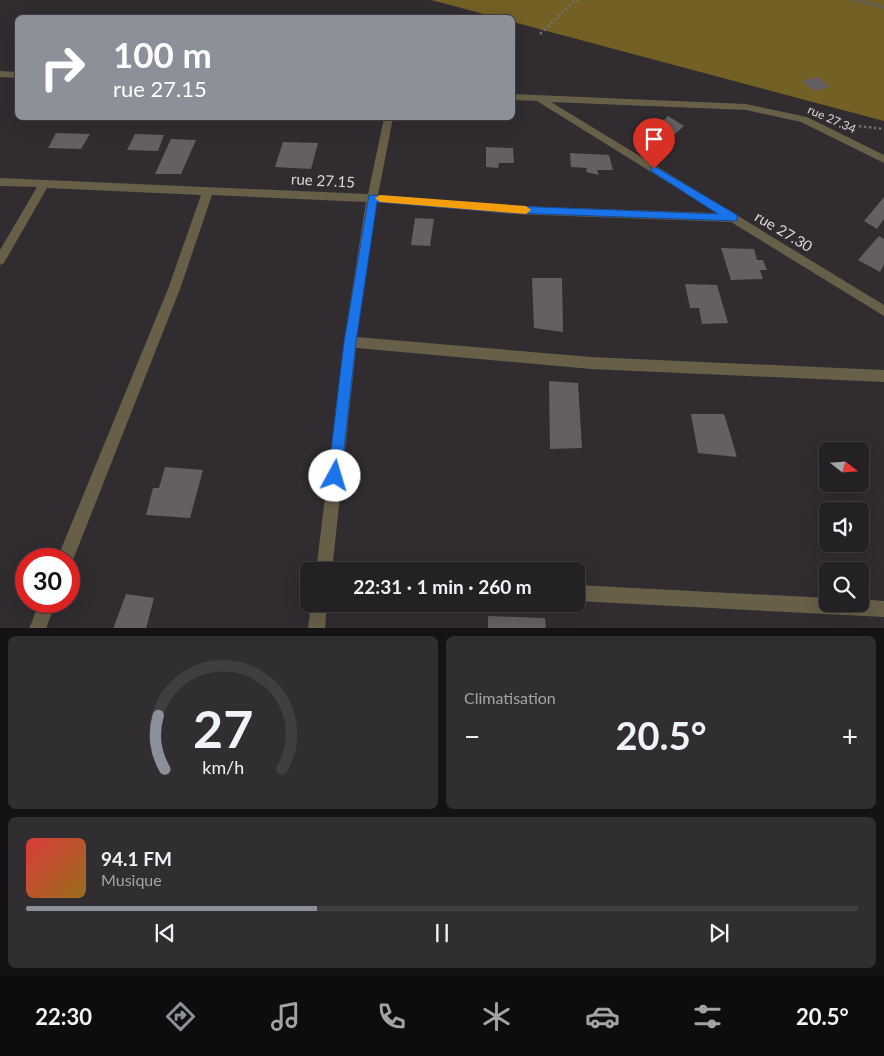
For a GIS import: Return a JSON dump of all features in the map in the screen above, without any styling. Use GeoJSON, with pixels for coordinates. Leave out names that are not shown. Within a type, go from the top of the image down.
{"type":"FeatureCollection","features":[{"type":"Feature","properties":{"kind":"street"},"geometry":{"type":"LineString","coordinates":[[852,0],[884,7]]}},
{"type":"Feature","properties":{"kind":"street"},"geometry":{"type":"LineString","coordinates":[[0,74],[15,75]]}},
{"type":"Feature","properties":{"kind":"street","name":"rue 27.34"},"geometry":{"type":"LineString","coordinates":[[515,97],[746,107],[804,119],[884,159]]}},
{"type":"Feature","properties":{"kind":"street","name":"rue 27.30"},"geometry":{"type":"LineString","coordinates":[[540,98],[884,311]]}},
{"type":"Feature","properties":{"kind":"street"},"geometry":{"type":"LineString","coordinates":[[325,562],[350,342],[372,198],[389,120]]}},
{"type":"Feature","properties":{"kind":"street","name":"rue 27.15"},"geometry":{"type":"LineString","coordinates":[[0,182],[372,198],[513,210],[733,218]]}},
{"type":"Feature","properties":{"kind":"street"},"geometry":{"type":"LineString","coordinates":[[0,260],[45,183]]}},
{"type":"Feature","properties":{"kind":"street"},"geometry":{"type":"LineString","coordinates":[[69,548],[174,290],[208,190]]}},
{"type":"Feature","properties":{"kind":"street"},"geometry":{"type":"LineString","coordinates":[[350,342],[591,364],[884,376]]}},
{"type":"Feature","properties":{"kind":"street"},"geometry":{"type":"LineString","coordinates":[[585,593],[884,609]]}},
{"type":"Feature","properties":{"kind":"street"},"geometry":{"type":"LineString","coordinates":[[316,628],[318,612]]}},
{"type":"Feature","properties":{"kind":"street"},"geometry":{"type":"LineString","coordinates":[[37,628],[43,613]]}},
{"type":"Feature","properties":{"kind":"path"},"geometry":{"type":"LineString","coordinates":[[540,34],[573,2],[580,0]]}},
{"type":"Feature","properties":{"kind":"shaded area"},"geometry":{"type":"Polygon","coordinates":[[[431,0],[884,0],[884,121],[515,23],[515,15],[487,15],[431,0]]]}},
{"type":"Feature","properties":{"kind":"building"},"geometry":{"type":"Polygon","coordinates":[[[818,77],[830,87],[814,91],[802,81],[818,77]]]}},
{"type":"Feature","properties":{"kind":"building"},"geometry":{"type":"Polygon","coordinates":[[[668,116],[684,126],[661,146],[646,138],[668,116]]]}},
{"type":"Feature","properties":{"kind":"building"},"geometry":{"type":"Polygon","coordinates":[[[56,133],[90,134],[81,149],[48,148],[56,133]]]}},
{"type":"Feature","properties":{"kind":"building"},"geometry":{"type":"Polygon","coordinates":[[[135,134],[164,135],[158,151],[127,150],[135,134]]]}},
{"type":"Feature","properties":{"kind":"building"},"geometry":{"type":"Polygon","coordinates":[[[171,139],[196,140],[181,174],[155,174],[171,139]]]}},
{"type":"Feature","properties":{"kind":"building"},"geometry":{"type":"Polygon","coordinates":[[[283,142],[318,143],[311,169],[275,167],[283,142]]]}},
{"type":"Feature","properties":{"kind":"building"},"geometry":{"type":"Polygon","coordinates":[[[486,147],[513,148],[514,163],[499,163],[498,168],[486,167],[486,147]]]}},
{"type":"Feature","properties":{"kind":"building"},"geometry":{"type":"Polygon","coordinates":[[[570,153],[609,155],[613,170],[597,170],[599,175],[586,172],[587,168],[571,167],[570,153]]]}},
{"type":"Feature","properties":{"kind":"building"},"geometry":{"type":"Polygon","coordinates":[[[884,197],[884,219],[877,229],[864,221],[884,197]]]}},
{"type":"Feature","properties":{"kind":"building"},"geometry":{"type":"Polygon","coordinates":[[[415,218],[434,219],[430,246],[411,245],[415,218]]]}},
{"type":"Feature","properties":{"kind":"building"},"geometry":{"type":"Polygon","coordinates":[[[879,236],[884,239],[884,264],[880,272],[858,260],[879,236]]]}},
{"type":"Feature","properties":{"kind":"building"},"geometry":{"type":"Polygon","coordinates":[[[721,248],[754,249],[757,260],[763,260],[767,270],[760,270],[763,279],[731,280],[721,248]]]}},
{"type":"Feature","properties":{"kind":"building"},"geometry":{"type":"Polygon","coordinates":[[[532,278],[562,278],[563,332],[534,328],[532,278]]]}},
{"type":"Feature","properties":{"kind":"building"},"geometry":{"type":"Polygon","coordinates":[[[685,284],[717,285],[728,323],[702,324],[699,308],[690,308],[685,284]]]}},
{"type":"Feature","properties":{"kind":"building"},"geometry":{"type":"Polygon","coordinates":[[[549,381],[578,383],[582,448],[550,449],[549,381]]]}},
{"type":"Feature","properties":{"kind":"building"},"geometry":{"type":"Polygon","coordinates":[[[691,414],[724,414],[737,457],[698,453],[691,414]]]}},
{"type":"Feature","properties":{"kind":"building"},"geometry":{"type":"Polygon","coordinates":[[[165,467],[203,470],[190,518],[146,515],[153,488],[159,488],[165,467]]]}},
{"type":"Feature","properties":{"kind":"building"},"geometry":{"type":"Polygon","coordinates":[[[126,594],[154,598],[146,628],[113,628],[126,594]]]}},
{"type":"Feature","properties":{"kind":"building"},"geometry":{"type":"Polygon","coordinates":[[[488,616],[545,618],[546,628],[488,628],[488,616]]]}},
{"type":"Feature","properties":{"kind":"slow traffic"},"geometry":{"type":"LineString","coordinates":[[380,198],[526,210]]}},
{"type":"Feature","properties":{"kind":"route"},"geometry":{"type":"LineString","coordinates":[[335,476],[350,342],[372,198],[513,210],[733,218],[654,169]]}}]}
